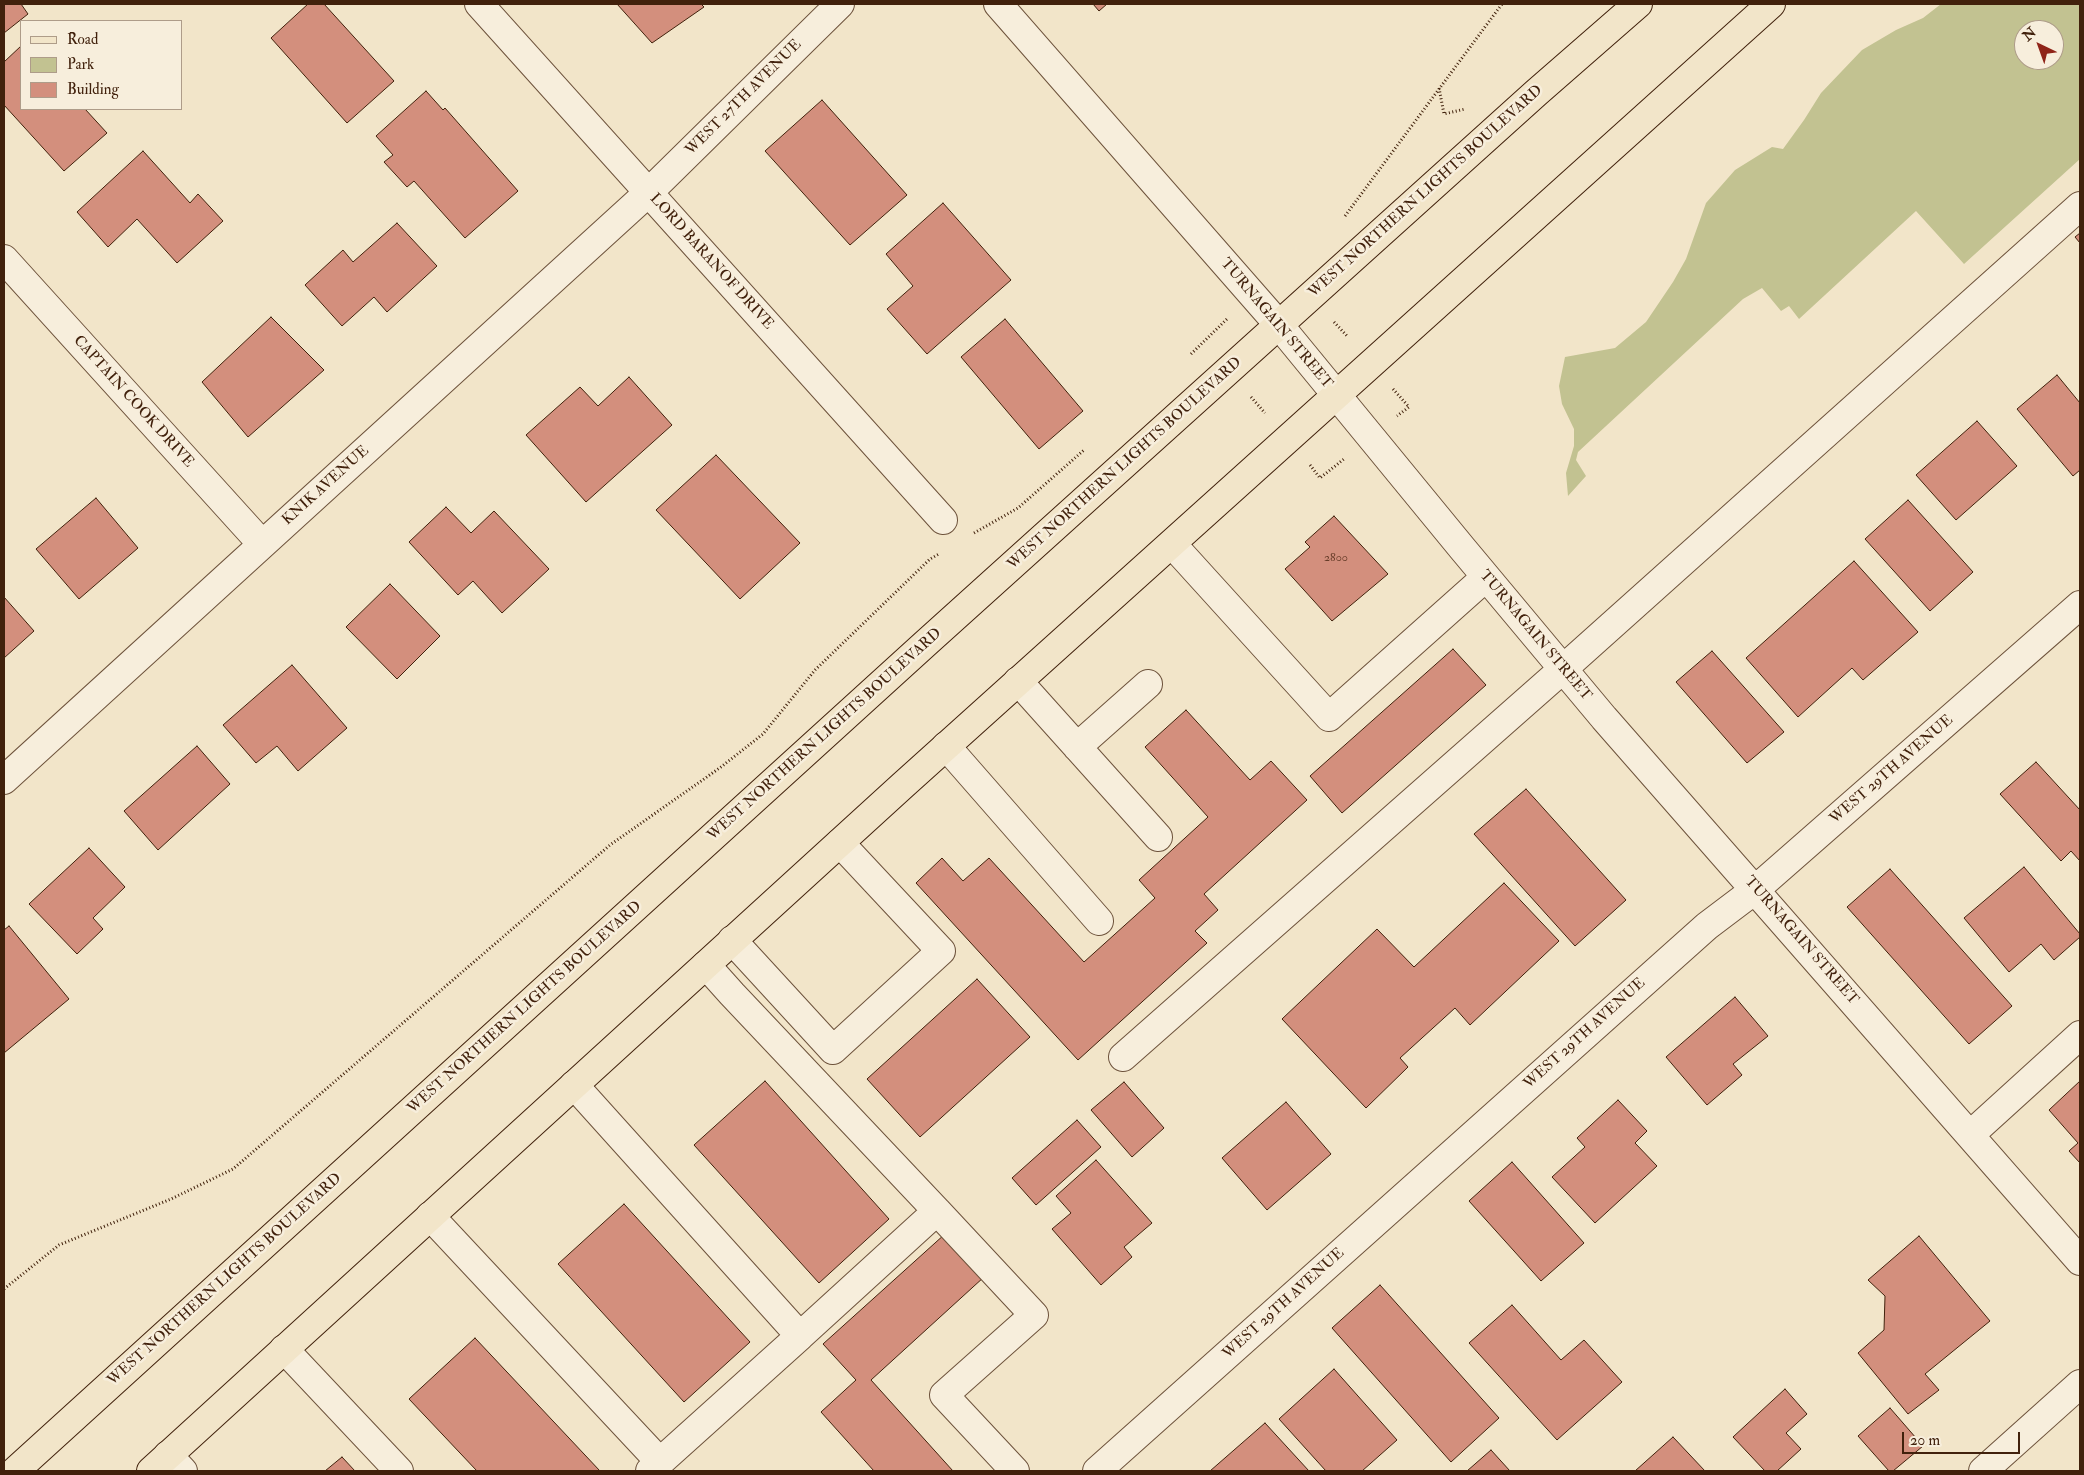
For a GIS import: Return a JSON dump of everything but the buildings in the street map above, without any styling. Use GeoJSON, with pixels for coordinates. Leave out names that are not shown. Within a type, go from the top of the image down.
{"type":"FeatureCollection","features":[{"type":"Feature","properties":{"kind":"main road","name":"WEST NORTHERN LIGHTS BOULEVARD"},"geometry":{"type":"LineString","coordinates":[[15,1471],[926,643],[1536,93],[1638,4]]}},
{"type":"Feature","properties":{"kind":"main road"},"geometry":{"type":"LineString","coordinates":[[167,1466],[284,1350],[732,940],[1771,4]]}},
{"type":"Feature","properties":{"kind":"street","name":"LORD BARANOF DRIVE"},"geometry":{"type":"LineString","coordinates":[[479,4],[943,520]]}},
{"type":"Feature","properties":{"kind":"street","name":"WEST 27TH AVENUE"},"geometry":{"type":"LineString","coordinates":[[649,192],[840,4]]}},
{"type":"Feature","properties":{"kind":"street","name":"TURNAGAIN STREET"},"geometry":{"type":"LineString","coordinates":[[998,4],[1279,325],[1563,669],[2080,1261]]}},
{"type":"Feature","properties":{"kind":"street","name":"KNIK AVENUE"},"geometry":{"type":"LineString","coordinates":[[4,780],[649,192]]}},
{"type":"Feature","properties":{"kind":"street"},"geometry":{"type":"LineString","coordinates":[[1123,1057],[1563,669],[2080,206]]}},
{"type":"Feature","properties":{"kind":"street","name":"CAPTAIN COOK DRIVE"},"geometry":{"type":"LineString","coordinates":[[4,259],[262,544]]}},
{"type":"Feature","properties":{"kind":"street"},"geometry":{"type":"LineString","coordinates":[[1172,544],[1329,717],[1486,577]]}},
{"type":"Feature","properties":{"kind":"street","name":"WEST 29TH AVENUE"},"geometry":{"type":"LineString","coordinates":[[1097,1471],[1707,926],[1756,890],[2080,605]]}},
{"type":"Feature","properties":{"kind":"street"},"geometry":{"type":"LineString","coordinates":[[1018,681],[1158,837]]}},
{"type":"Feature","properties":{"kind":"street"},"geometry":{"type":"LineString","coordinates":[[1077,748],[1148,684]]}},
{"type":"Feature","properties":{"kind":"street"},"geometry":{"type":"LineString","coordinates":[[946,746],[1099,921]]}},
{"type":"Feature","properties":{"kind":"street"},"geometry":{"type":"LineString","coordinates":[[732,940],[833,1050],[941,951],[840,842]]}},
{"type":"Feature","properties":{"kind":"street"},"geometry":{"type":"LineString","coordinates":[[706,965],[1034,1315],[944,1394],[1014,1471]]}},
{"type":"Feature","properties":{"kind":"street"},"geometry":{"type":"LineString","coordinates":[[1970,1135],[2080,1035]]}},
{"type":"Feature","properties":{"kind":"street"},"geometry":{"type":"LineString","coordinates":[[574,1085],[800,1336]]}},
{"type":"Feature","properties":{"kind":"street"},"geometry":{"type":"LineString","coordinates":[[430,1216],[655,1466],[937,1211]]}},
{"type":"Feature","properties":{"kind":"street"},"geometry":{"type":"LineString","coordinates":[[284,1350],[399,1471]]}},
{"type":"Feature","properties":{"kind":"street"},"geometry":{"type":"LineString","coordinates":[[1983,1471],[2080,1384]]}},
{"type":"Feature","properties":{"kind":"path"},"geometry":{"type":"LineString","coordinates":[[1343,219],[1502,4]]}},
{"type":"Feature","properties":{"kind":"path"},"geometry":{"type":"LineString","coordinates":[[1184,360],[1252,294]]}},
{"type":"Feature","properties":{"kind":"path"},"geometry":{"type":"LineString","coordinates":[[970,536],[1018,508],[1092,444]]}},
{"type":"Feature","properties":{"kind":"path"},"geometry":{"type":"LineString","coordinates":[[4,1289],[59,1245],[171,1199],[233,1168],[610,845],[721,767],[763,734],[815,670],[930,559],[946,550]]}},
{"type":"Feature","properties":{"kind":"green space"},"geometry":{"type":"Polygon","coordinates":[[[1941,4],[2080,4],[2080,159],[1964,264],[1916,211],[1799,319],[1789,306],[1781,311],[1762,288],[1743,299],[1578,452],[1576,460],[1586,476],[1568,496],[1566,473],[1574,446],[1574,429],[1562,404],[1559,386],[1565,357],[1615,348],[1646,322],[1686,259],[1706,203],[1735,170],[1772,147],[1783,149],[1821,93],[1862,50],[1896,30],[1923,18],[1941,4]]]}}]}
